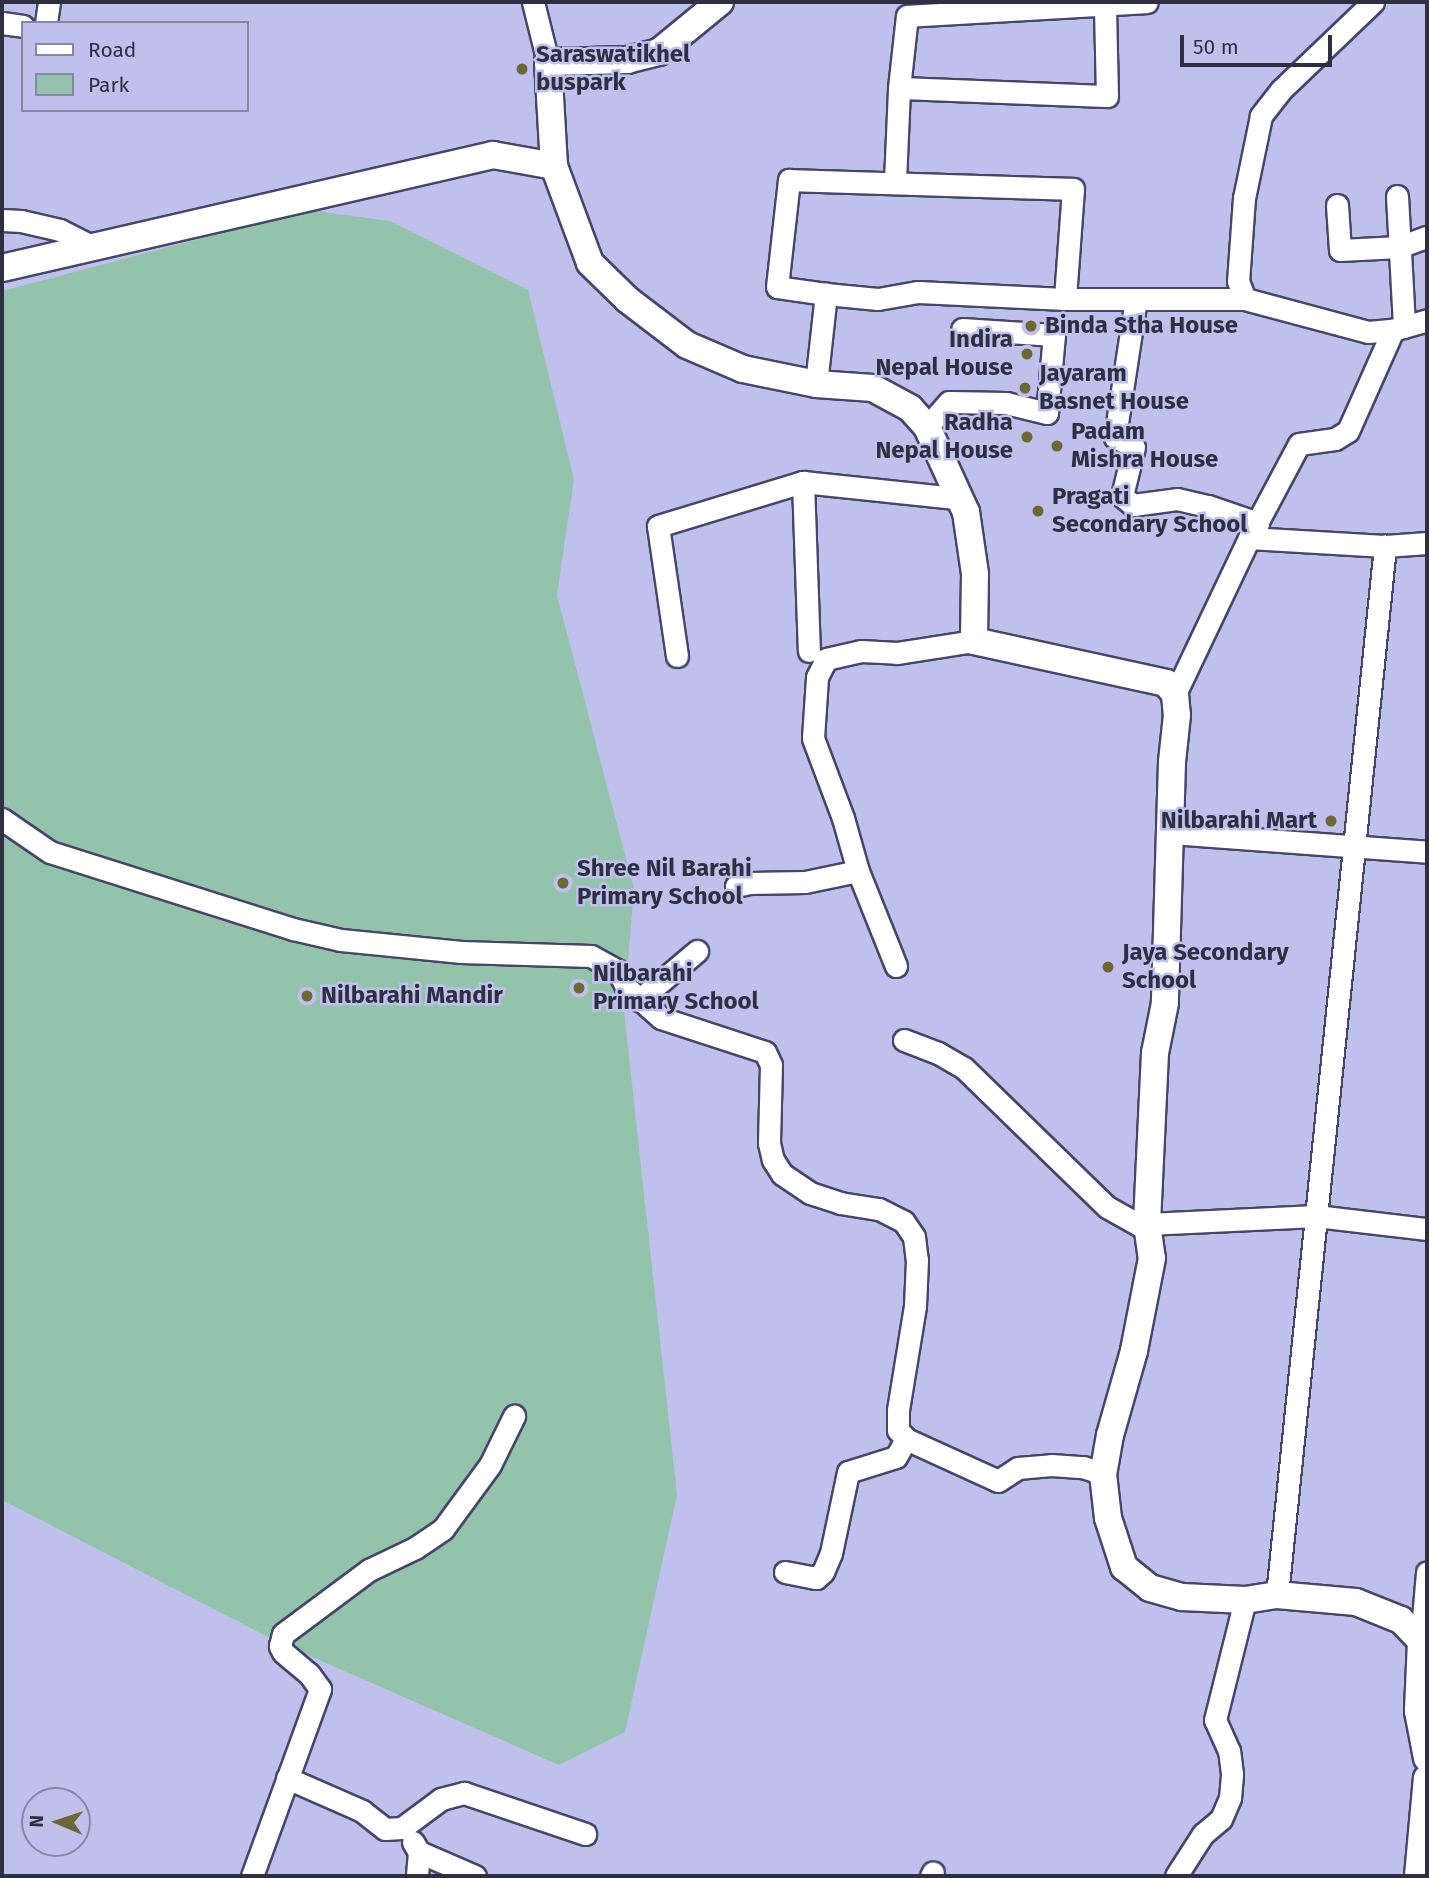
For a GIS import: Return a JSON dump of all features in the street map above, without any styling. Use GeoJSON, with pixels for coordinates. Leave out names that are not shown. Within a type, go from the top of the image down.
{"type":"FeatureCollection","features":[{"type":"Feature","properties":{"kind":"street"},"geometry":{"type":"LineString","coordinates":[[46,21],[49,2]]}},
{"type":"Feature","properties":{"kind":"street"},"geometry":{"type":"LineString","coordinates":[[533,2],[548,62],[554,166],[590,263],[628,300],[687,345],[743,369],[816,384],[873,388],[910,408],[927,428],[966,512],[975,574],[975,641]]}},
{"type":"Feature","properties":{"kind":"street"},"geometry":{"type":"LineString","coordinates":[[548,62],[628,60],[659,52],[720,2]]}},
{"type":"Feature","properties":{"kind":"street"},"geometry":{"type":"LineString","coordinates":[[895,181],[899,88],[907,16],[1147,2]]}},
{"type":"Feature","properties":{"kind":"street"},"geometry":{"type":"LineString","coordinates":[[1245,299],[1238,281],[1244,198],[1261,116],[1281,90],[1373,2]]}},
{"type":"Feature","properties":{"kind":"street"},"geometry":{"type":"LineString","coordinates":[[899,88],[1107,96],[1105,5]]}},
{"type":"Feature","properties":{"kind":"street"},"geometry":{"type":"LineString","coordinates":[[2,23],[21,26]]}},
{"type":"Feature","properties":{"kind":"street"},"geometry":{"type":"LineString","coordinates":[[2,268],[494,155],[554,166]]}},
{"type":"Feature","properties":{"kind":"street"},"geometry":{"type":"LineString","coordinates":[[927,428],[949,401],[1006,404],[1045,419],[1054,335],[1062,298],[1073,189],[895,181],[789,180],[776,287],[878,299],[918,292],[1062,298],[1245,299],[1367,332],[1399,329],[1427,320]]}},
{"type":"Feature","properties":{"kind":"street"},"geometry":{"type":"LineString","coordinates":[[1396,196],[1399,329],[1348,431],[1335,439],[1299,444],[1253,531],[1175,694],[1177,715],[1171,762],[1165,1003],[1155,1053],[1148,1227],[1152,1258],[1134,1351],[1110,1435],[1103,1474],[1108,1518],[1124,1567],[1150,1588],[1182,1597],[1245,1600],[1278,1595],[1356,1602],[1401,1620],[1421,1641]]}},
{"type":"Feature","properties":{"kind":"street"},"geometry":{"type":"LineString","coordinates":[[1337,205],[1340,250],[1399,247],[1427,237]]}},
{"type":"Feature","properties":{"kind":"street"},"geometry":{"type":"LineString","coordinates":[[3,217],[60,230],[94,247]]}},
{"type":"Feature","properties":{"kind":"street"},"geometry":{"type":"LineString","coordinates":[[816,384],[826,294]]}},
{"type":"Feature","properties":{"kind":"street"},"geometry":{"type":"LineString","coordinates":[[1136,299],[1115,437],[1134,447],[1122,496],[1133,505],[1177,499],[1208,506],[1253,531],[1385,546],[1427,543]]}},
{"type":"Feature","properties":{"kind":"street"},"geometry":{"type":"LineString","coordinates":[[962,329],[1054,335]]}},
{"type":"Feature","properties":{"kind":"street"},"geometry":{"type":"LineString","coordinates":[[677,656],[658,526],[803,482],[955,499]]}},
{"type":"Feature","properties":{"kind":"street"},"geometry":{"type":"LineString","coordinates":[[803,482],[809,651]]}},
{"type":"Feature","properties":{"kind":"street"},"geometry":{"type":"LineString","coordinates":[[1278,1595],[1385,546]]}},
{"type":"Feature","properties":{"kind":"street"},"geometry":{"type":"LineString","coordinates":[[896,967],[858,871],[843,818],[813,738],[817,677],[826,659],[861,651],[897,653],[975,641],[1166,683],[1175,694]]}},
{"type":"Feature","properties":{"kind":"street"},"geometry":{"type":"LineString","coordinates":[[2,819],[50,852],[293,929],[341,940],[461,952],[592,956],[618,971],[626,987],[660,1018],[765,1052],[771,1065],[769,1143],[773,1160],[782,1174],[810,1193],[840,1203],[879,1209],[904,1222],[914,1237],[917,1260],[915,1306],[898,1410],[898,1430],[906,1439],[998,1481],[1018,1468],[1083,1467],[1103,1474]]}},
{"type":"Feature","properties":{"kind":"street"},"geometry":{"type":"LineString","coordinates":[[1171,833],[1427,852]]}},
{"type":"Feature","properties":{"kind":"street"},"geometry":{"type":"LineString","coordinates":[[736,886],[750,883],[805,882],[858,871]]}},
{"type":"Feature","properties":{"kind":"street"},"geometry":{"type":"LineString","coordinates":[[639,1000],[697,951]]}},
{"type":"Feature","properties":{"kind":"street"},"geometry":{"type":"LineString","coordinates":[[904,1040],[964,1068],[1107,1207],[1148,1227],[1316,1216],[1427,1229]]}},
{"type":"Feature","properties":{"kind":"street"},"geometry":{"type":"LineString","coordinates":[[251,1876],[320,1689],[309,1674],[283,1652],[280,1646],[284,1634],[369,1570],[415,1548],[443,1529],[490,1465],[514,1416]]}},
{"type":"Feature","properties":{"kind":"street"},"geometry":{"type":"LineString","coordinates":[[785,1572],[816,1578],[823,1572],[831,1553],[848,1472],[896,1457],[906,1439]]}},
{"type":"Feature","properties":{"kind":"street"},"geometry":{"type":"LineString","coordinates":[[1427,1572],[1421,1641],[1427,1758]]}},
{"type":"Feature","properties":{"kind":"street"},"geometry":{"type":"LineString","coordinates":[[1176,1876],[1203,1834],[1221,1819],[1230,1798],[1230,1751],[1215,1720],[1245,1600]]}},
{"type":"Feature","properties":{"kind":"street"},"geometry":{"type":"LineString","coordinates":[[287,1778],[362,1811],[385,1829],[402,1828],[441,1799],[464,1793],[585,1834]]}},
{"type":"Feature","properties":{"kind":"street"},"geometry":{"type":"LineString","coordinates":[[1418,1876],[1427,1778]]}},
{"type":"Feature","properties":{"kind":"street"},"geometry":{"type":"LineString","coordinates":[[402,1828],[407,1831],[419,1852],[417,1876]]}},
{"type":"Feature","properties":{"kind":"street"},"geometry":{"type":"LineString","coordinates":[[419,1852],[475,1876]]}},
{"type":"Feature","properties":{"kind":"green space"},"geometry":{"type":"Polygon","coordinates":[[[309,210],[390,221],[528,290],[574,479],[557,595],[634,889],[624,1011],[677,1495],[625,1732],[559,1765],[278,1642],[2,1500],[2,291],[309,210]]]}},
{"type":"Feature","properties":{"kind":"place","name":"Saraswatikhel buspark"},"geometry":{"type":"Point","coordinates":[522,69]}},
{"type":"Feature","properties":{"kind":"place","name":"Binda Stha House"},"geometry":{"type":"Point","coordinates":[1031,326]}},
{"type":"Feature","properties":{"kind":"place","name":"Indira Nepal House"},"geometry":{"type":"Point","coordinates":[1027,354]}},
{"type":"Feature","properties":{"kind":"place","name":"Jayaram Basnet House"},"geometry":{"type":"Point","coordinates":[1025,388]}},
{"type":"Feature","properties":{"kind":"place","name":"Radha Nepal House"},"geometry":{"type":"Point","coordinates":[1027,437]}},
{"type":"Feature","properties":{"kind":"place","name":"Padam Mishra House"},"geometry":{"type":"Point","coordinates":[1057,446]}},
{"type":"Feature","properties":{"kind":"place","name":"Pragati Secondary School"},"geometry":{"type":"Point","coordinates":[1038,511]}},
{"type":"Feature","properties":{"kind":"place","name":"Nilbarahi Mart"},"geometry":{"type":"Point","coordinates":[1331,821]}},
{"type":"Feature","properties":{"kind":"place","name":"Shree Nil Barahi Primary School"},"geometry":{"type":"Point","coordinates":[563,883]}},
{"type":"Feature","properties":{"kind":"place","name":"Jaya Secondary School"},"geometry":{"type":"Point","coordinates":[1108,967]}},
{"type":"Feature","properties":{"kind":"place","name":"Nilbarahi Primary School"},"geometry":{"type":"Point","coordinates":[579,988]}},
{"type":"Feature","properties":{"kind":"place","name":"Nilbarahi Mandir"},"geometry":{"type":"Point","coordinates":[307,996]}}]}
